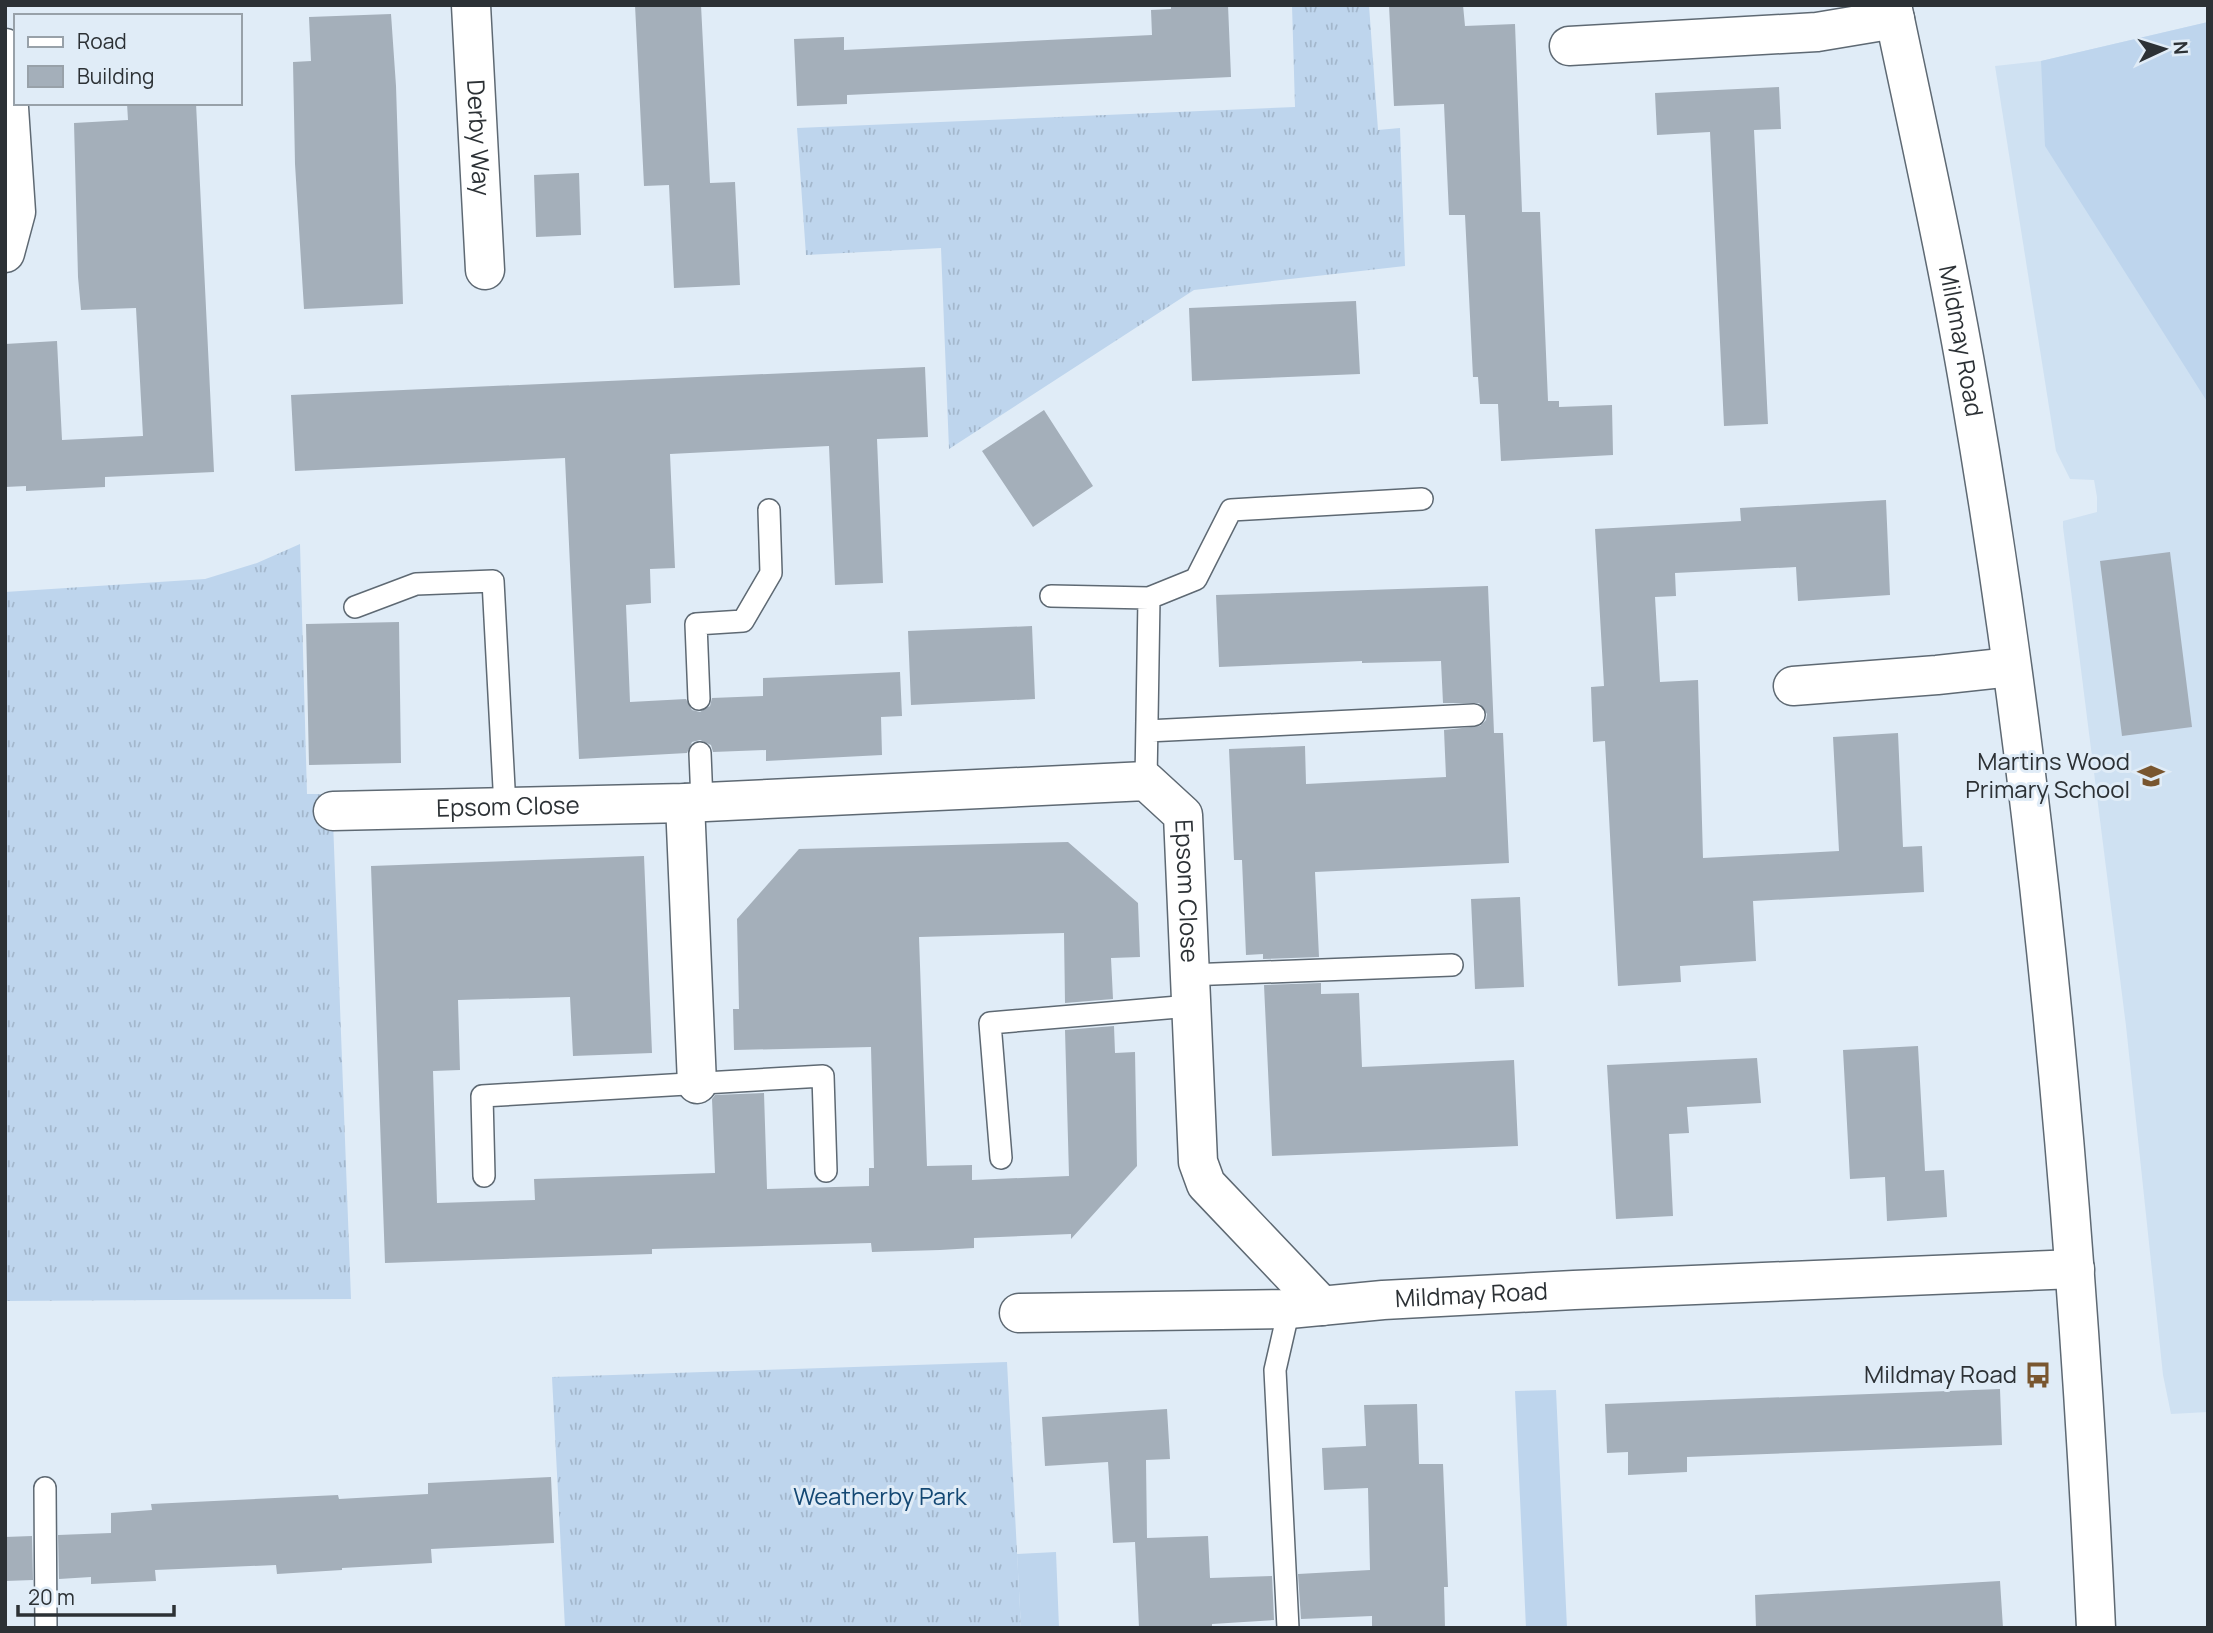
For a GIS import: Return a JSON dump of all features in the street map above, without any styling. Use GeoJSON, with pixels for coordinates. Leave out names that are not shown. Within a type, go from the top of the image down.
{"type":"FeatureCollection","features":[{"type":"Feature","properties":{"kind":"street","name":"Derby Way"},"geometry":{"type":"LineString","coordinates":[[471,5],[485,271]]}},
{"type":"Feature","properties":{"kind":"street","name":"Mildmay Road"},"geometry":{"type":"LineString","coordinates":[[1569,46],[1817,32],[1893,12],[1934,196],[1970,393],[2011,667],[2047,960],[2075,1269],[2088,1449],[2096,1628]]}},
{"type":"Feature","properties":{"kind":"street"},"geometry":{"type":"LineString","coordinates":[[5,48],[16,212],[5,253]]}},
{"type":"Feature","properties":{"kind":"street"},"geometry":{"type":"LineString","coordinates":[[1793,686],[2011,667]]}},
{"type":"Feature","properties":{"kind":"street","name":"Epsom Close"},"geometry":{"type":"LineString","coordinates":[[332,811],[693,803],[1146,781],[1183,815],[1198,1162],[1206,1184],[1306,1307]]}},
{"type":"Feature","properties":{"kind":"street"},"geometry":{"type":"LineString","coordinates":[[693,803],[697,1084]]}},
{"type":"Feature","properties":{"kind":"street","name":"Mildmay Road"},"geometry":{"type":"LineString","coordinates":[[1019,1313],[1306,1307],[1574,1290],[2075,1269]]}},
{"type":"Feature","properties":{"kind":"lane"},"geometry":{"type":"LineString","coordinates":[[1051,596],[1149,598],[1196,579],[1231,510],[1422,499]]}},
{"type":"Feature","properties":{"kind":"lane"},"geometry":{"type":"LineString","coordinates":[[699,699],[696,624],[743,621],[771,573],[769,510]]}},
{"type":"Feature","properties":{"kind":"lane"},"geometry":{"type":"LineString","coordinates":[[355,607],[416,584],[493,581],[505,807]]}},
{"type":"Feature","properties":{"kind":"lane"},"geometry":{"type":"LineString","coordinates":[[1146,781],[1149,598]]}},
{"type":"Feature","properties":{"kind":"lane"},"geometry":{"type":"LineString","coordinates":[[1147,731],[1474,715]]}},
{"type":"Feature","properties":{"kind":"lane"},"geometry":{"type":"LineString","coordinates":[[693,803],[700,753]]}},
{"type":"Feature","properties":{"kind":"lane"},"geometry":{"type":"LineString","coordinates":[[1001,1158],[990,1023],[1189,990],[1452,965]]}},
{"type":"Feature","properties":{"kind":"lane"},"geometry":{"type":"LineString","coordinates":[[484,1177],[482,1096],[823,1076],[826,1171]]}},
{"type":"Feature","properties":{"kind":"lane"},"geometry":{"type":"LineString","coordinates":[[1288,1628],[1275,1370],[1306,1307]]}},
{"type":"Feature","properties":{"kind":"lane"},"geometry":{"type":"LineString","coordinates":[[45,1488],[46,1628]]}},
{"type":"Feature","properties":{"kind":"shaded area","name":"Martins Wood Primary School"},"geometry":{"type":"Polygon","coordinates":[[[2208,22],[2208,1412],[2171,1414],[2163,1375],[2126,1026],[2063,527],[2063,521],[2097,512],[2097,497],[2094,480],[2070,479],[2056,451],[1995,66],[2041,61],[2208,22]]]}},
{"type":"Feature","properties":{"kind":"green space"},"geometry":{"type":"Polygon","coordinates":[[[1292,5],[1369,5],[1378,130],[1400,128],[1405,266],[1194,290],[949,449],[941,248],[806,255],[797,128],[1295,107],[1292,5]]]}},
{"type":"Feature","properties":{"kind":"green space"},"geometry":{"type":"Polygon","coordinates":[[[2208,22],[2208,403],[2045,146],[2041,61],[2208,22]]]}},
{"type":"Feature","properties":{"kind":"green space"},"geometry":{"type":"Polygon","coordinates":[[[300,544],[307,794],[332,794],[351,1299],[5,1301],[5,592],[205,579],[257,563],[300,544]]]}},
{"type":"Feature","properties":{"kind":"green space","name":"Weatherby Park"},"geometry":{"type":"Polygon","coordinates":[[[1007,1362],[1021,1628],[565,1628],[552,1377],[1007,1362]]]}},
{"type":"Feature","properties":{"kind":"green space"},"geometry":{"type":"Polygon","coordinates":[[[1556,1390],[1567,1628],[1526,1628],[1515,1391],[1556,1390]]]}},
{"type":"Feature","properties":{"kind":"green space"},"geometry":{"type":"Polygon","coordinates":[[[1056,1552],[1059,1628],[1021,1628],[1017,1554],[1056,1552]]]}},
{"type":"Feature","properties":{"kind":"building"},"geometry":{"type":"Polygon","coordinates":[[[635,5],[701,5],[710,183],[735,182],[740,285],[674,288],[669,185],[644,186],[635,5]]]}},
{"type":"Feature","properties":{"kind":"building"},"geometry":{"type":"Polygon","coordinates":[[[1171,5],[1228,5],[1231,77],[847,95],[847,104],[797,106],[794,39],[844,37],[844,50],[1152,35],[1151,10],[1171,9],[1171,5]]]}},
{"type":"Feature","properties":{"kind":"building"},"geometry":{"type":"Polygon","coordinates":[[[1389,5],[1463,5],[1465,26],[1515,24],[1522,212],[1540,212],[1548,401],[1559,401],[1559,407],[1612,405],[1613,455],[1501,461],[1498,404],[1480,404],[1478,377],[1473,377],[1465,215],[1449,215],[1444,104],[1394,106],[1389,5]]]}},
{"type":"Feature","properties":{"kind":"building"},"geometry":{"type":"Polygon","coordinates":[[[391,14],[403,304],[304,309],[295,164],[293,62],[311,61],[309,17],[391,14]]]}},
{"type":"Feature","properties":{"kind":"building"},"geometry":{"type":"Polygon","coordinates":[[[1779,87],[1781,129],[1754,130],[1768,424],[1724,426],[1710,132],[1657,135],[1655,93],[1779,87]]]}},
{"type":"Feature","properties":{"kind":"building"},"geometry":{"type":"Polygon","coordinates":[[[127,105],[196,105],[214,472],[105,477],[105,487],[26,491],[26,486],[5,487],[5,344],[57,341],[62,440],[143,436],[136,308],[81,310],[78,277],[74,123],[128,120],[127,105]]]}},
{"type":"Feature","properties":{"kind":"building"},"geometry":{"type":"Polygon","coordinates":[[[579,173],[581,235],[536,237],[534,175],[579,173]]]}},
{"type":"Feature","properties":{"kind":"building"},"geometry":{"type":"Polygon","coordinates":[[[1356,301],[1360,374],[1192,381],[1189,308],[1356,301]]]}},
{"type":"Feature","properties":{"kind":"building"},"geometry":{"type":"Polygon","coordinates":[[[925,367],[928,437],[877,439],[883,583],[835,585],[829,446],[670,454],[675,568],[650,569],[651,603],[626,605],[630,702],[686,699],[692,710],[700,712],[710,706],[712,698],[763,696],[763,678],[900,672],[902,716],[881,717],[882,755],[766,761],[766,750],[713,752],[711,745],[700,740],[692,742],[687,753],[579,759],[565,458],[295,471],[291,395],[925,367]]]}},
{"type":"Feature","properties":{"kind":"building"},"geometry":{"type":"Polygon","coordinates":[[[1044,410],[1093,486],[1033,527],[982,451],[1044,410]]]}},
{"type":"Feature","properties":{"kind":"building"},"geometry":{"type":"Polygon","coordinates":[[[1886,500],[1890,595],[1798,601],[1796,567],[1675,573],[1676,596],[1655,597],[1660,682],[1698,680],[1703,858],[1839,851],[1833,737],[1898,733],[1903,847],[1922,846],[1924,892],[1753,901],[1756,961],[1680,966],[1681,982],[1618,986],[1605,741],[1593,742],[1591,687],[1604,686],[1595,529],[1741,521],[1740,508],[1886,500]]]}},
{"type":"Feature","properties":{"kind":"building"},"geometry":{"type":"Polygon","coordinates":[[[2170,552],[2192,727],[2122,736],[2100,561],[2170,552]]]}},
{"type":"Feature","properties":{"kind":"building"},"geometry":{"type":"Polygon","coordinates":[[[1488,586],[1494,733],[1503,733],[1509,863],[1315,872],[1319,957],[1263,959],[1263,954],[1246,955],[1242,860],[1234,860],[1229,749],[1305,746],[1306,784],[1446,777],[1444,730],[1480,726],[1486,720],[1487,714],[1479,703],[1443,703],[1441,661],[1362,661],[1219,667],[1216,595],[1488,586]]]}},
{"type":"Feature","properties":{"kind":"building"},"geometry":{"type":"Polygon","coordinates":[[[399,622],[401,763],[309,765],[306,624],[399,622]]]}},
{"type":"Feature","properties":{"kind":"building"},"geometry":{"type":"Polygon","coordinates":[[[1032,626],[1035,699],[911,705],[908,631],[1032,626]]]}},
{"type":"Feature","properties":{"kind":"building"},"geometry":{"type":"Polygon","coordinates":[[[1068,842],[1138,903],[1140,957],[1111,958],[1113,999],[1065,1003],[1064,933],[919,937],[927,1166],[972,1165],[972,1180],[1069,1176],[1065,1030],[1114,1026],[1115,1053],[1135,1052],[1137,1166],[1071,1239],[1071,1234],[974,1238],[974,1248],[940,1250],[872,1252],[871,1243],[652,1249],[652,1254],[385,1263],[371,866],[644,856],[652,1053],[573,1056],[570,997],[458,1000],[460,1070],[433,1071],[437,1203],[535,1200],[534,1179],[715,1173],[712,1099],[715,1095],[764,1093],[767,1189],[869,1186],[869,1168],[874,1168],[871,1047],[734,1050],[733,1009],[739,1009],[737,919],[799,849],[1068,842]]]}},
{"type":"Feature","properties":{"kind":"building"},"geometry":{"type":"Polygon","coordinates":[[[1520,897],[1524,987],[1475,989],[1471,899],[1520,897]]]}},
{"type":"Feature","properties":{"kind":"building"},"geometry":{"type":"Polygon","coordinates":[[[1321,983],[1321,994],[1359,993],[1362,1067],[1514,1060],[1518,1146],[1272,1156],[1264,985],[1321,983]]]}},
{"type":"Feature","properties":{"kind":"building"},"geometry":{"type":"Polygon","coordinates":[[[1918,1046],[1925,1171],[1944,1170],[1947,1217],[1887,1221],[1885,1177],[1850,1179],[1843,1050],[1918,1046]]]}},
{"type":"Feature","properties":{"kind":"building"},"geometry":{"type":"Polygon","coordinates":[[[1757,1058],[1761,1103],[1687,1107],[1689,1133],[1669,1134],[1673,1216],[1616,1219],[1607,1065],[1757,1058]]]}},
{"type":"Feature","properties":{"kind":"building"},"geometry":{"type":"Polygon","coordinates":[[[2000,1389],[2002,1445],[1687,1457],[1687,1472],[1628,1475],[1628,1452],[1607,1453],[1605,1404],[2000,1389]]]}},
{"type":"Feature","properties":{"kind":"building"},"geometry":{"type":"Polygon","coordinates":[[[1417,1404],[1419,1464],[1443,1464],[1448,1587],[1444,1587],[1445,1628],[1372,1628],[1372,1616],[1301,1619],[1298,1574],[1370,1570],[1368,1488],[1324,1490],[1322,1448],[1366,1446],[1364,1405],[1417,1404]]]}},
{"type":"Feature","properties":{"kind":"building"},"geometry":{"type":"Polygon","coordinates":[[[1167,1409],[1170,1459],[1146,1460],[1147,1538],[1208,1536],[1210,1578],[1272,1576],[1274,1620],[1212,1624],[1212,1628],[1139,1628],[1135,1542],[1113,1543],[1108,1462],[1045,1466],[1042,1417],[1167,1409]]]}},
{"type":"Feature","properties":{"kind":"building"},"geometry":{"type":"Polygon","coordinates":[[[551,1477],[554,1543],[431,1549],[432,1563],[342,1570],[277,1574],[276,1565],[155,1570],[156,1581],[91,1584],[91,1577],[59,1579],[58,1535],[111,1533],[111,1513],[152,1510],[151,1504],[338,1495],[339,1499],[428,1494],[428,1483],[551,1477]]]}},
{"type":"Feature","properties":{"kind":"building"},"geometry":{"type":"Polygon","coordinates":[[[32,1536],[33,1580],[5,1581],[5,1537],[32,1536]]]}},
{"type":"Feature","properties":{"kind":"building"},"geometry":{"type":"Polygon","coordinates":[[[2000,1581],[2003,1628],[1756,1628],[1755,1595],[2000,1581]]]}},
{"type":"Feature","properties":{"kind":"place","name":"Martins Wood Primary School"},"geometry":{"type":"Point","coordinates":[2151,776]}},
{"type":"Feature","properties":{"kind":"place","name":"Mildmay Road"},"geometry":{"type":"Point","coordinates":[2038,1375]}}]}
